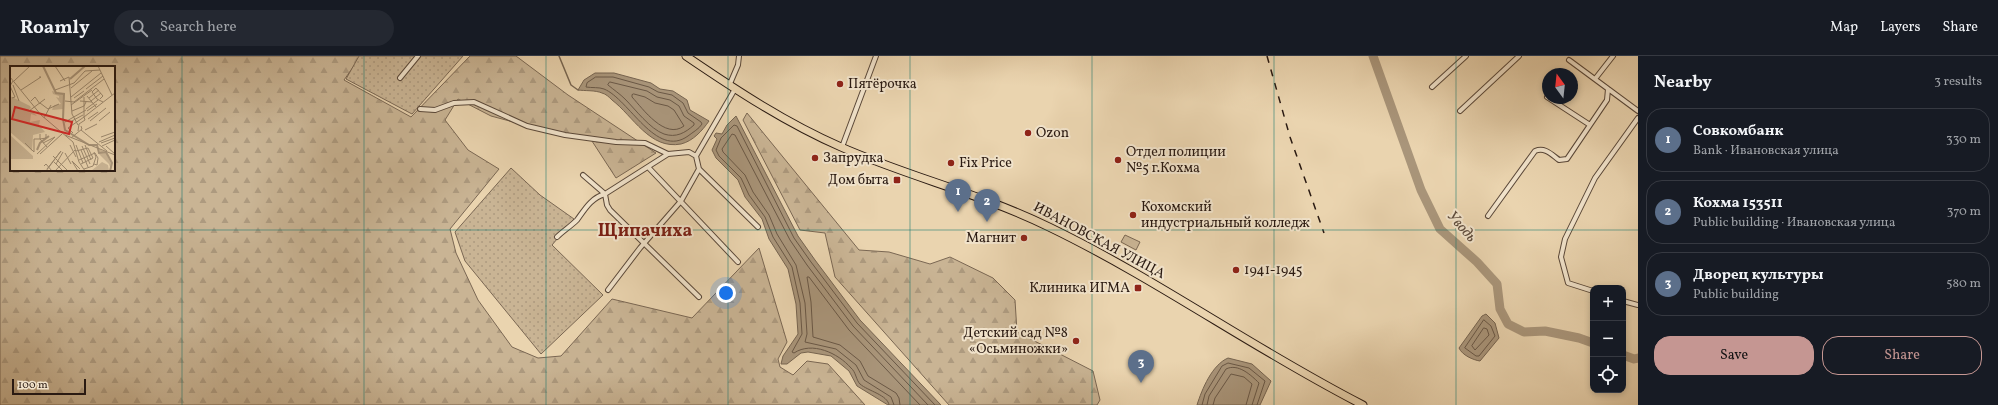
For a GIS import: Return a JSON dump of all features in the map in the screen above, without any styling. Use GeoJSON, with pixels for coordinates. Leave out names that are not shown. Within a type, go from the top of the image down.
{"type":"FeatureCollection","features":[{"type":"Feature","properties":{"kind":"main road","name":"ИВАНОВСКАЯ УЛИЦА"},"geometry":{"type":"LineString","coordinates":[[686,56],[732,87],[797,126],[842,147],[1016,211],[1074,239],[1362,405]]}},
{"type":"Feature","properties":{"kind":"street"},"geometry":{"type":"LineString","coordinates":[[400,78],[418,56]]}},
{"type":"Feature","properties":{"kind":"street"},"geometry":{"type":"LineString","coordinates":[[739,56],[732,87],[718,117],[696,156],[699,169],[758,227]]}},
{"type":"Feature","properties":{"kind":"street"},"geometry":{"type":"LineString","coordinates":[[842,147],[876,56]]}},
{"type":"Feature","properties":{"kind":"street"},"geometry":{"type":"LineString","coordinates":[[1432,87],[1466,56]]}},
{"type":"Feature","properties":{"kind":"street"},"geometry":{"type":"LineString","coordinates":[[1460,111],[1519,56]]}},
{"type":"Feature","properties":{"kind":"street"},"geometry":{"type":"LineString","coordinates":[[1595,79],[1613,56]]}},
{"type":"Feature","properties":{"kind":"street"},"geometry":{"type":"LineString","coordinates":[[1569,60],[1638,111]]}},
{"type":"Feature","properties":{"kind":"street"},"geometry":{"type":"LineString","coordinates":[[1488,216],[1535,151],[1541,149],[1546,150],[1559,160],[1567,159],[1607,100],[1608,89]]}},
{"type":"Feature","properties":{"kind":"street"},"geometry":{"type":"LineString","coordinates":[[420,109],[435,110],[454,102],[474,102],[527,126],[565,135],[616,142],[645,143],[668,154]]}},
{"type":"Feature","properties":{"kind":"street"},"geometry":{"type":"LineString","coordinates":[[1558,104],[1590,125]]}},
{"type":"Feature","properties":{"kind":"street"},"geometry":{"type":"LineString","coordinates":[[1590,290],[1568,283],[1561,257],[1565,239],[1595,178],[1638,118]]}},
{"type":"Feature","properties":{"kind":"street"},"geometry":{"type":"LineString","coordinates":[[557,237],[576,221],[585,208],[598,196],[605,194],[668,154],[689,152],[696,156]]}},
{"type":"Feature","properties":{"kind":"street"},"geometry":{"type":"LineString","coordinates":[[648,167],[738,262]]}},
{"type":"Feature","properties":{"kind":"street"},"geometry":{"type":"LineString","coordinates":[[608,290],[681,201],[699,169]]}},
{"type":"Feature","properties":{"kind":"street"},"geometry":{"type":"LineString","coordinates":[[583,175],[605,194],[607,205],[610,210],[699,297]]}},
{"type":"Feature","properties":{"kind":"street"},"geometry":{"type":"LineString","coordinates":[[1626,302],[1638,305]]}},
{"type":"Feature","properties":{"kind":"green space"},"geometry":{"type":"Polygon","coordinates":[[[0,56],[361,56],[344,80],[411,117],[470,56],[516,56],[568,95],[656,153],[616,178],[590,138],[543,130],[491,116],[458,99],[445,120],[468,150],[499,169],[450,229],[456,253],[478,300],[512,347],[538,358],[561,356],[612,299],[692,318],[759,248],[787,342],[778,359],[780,367],[793,375],[807,361],[828,364],[865,405],[0,405],[0,56]]]}},
{"type":"Feature","properties":{"kind":"green space"},"geometry":{"type":"Polygon","coordinates":[[[359,56],[463,56],[412,114],[346,79],[359,56]]]}},
{"type":"Feature","properties":{"kind":"green space"},"geometry":{"type":"Polygon","coordinates":[[[747,113],[859,250],[889,252],[930,264],[950,257],[993,278],[1015,300],[1017,332],[1093,371],[1100,400],[1097,405],[949,405],[835,277],[825,233],[800,230],[743,120],[747,113]]]}},
{"type":"Feature","properties":{"kind":"green space"},"geometry":{"type":"Polygon","coordinates":[[[511,168],[540,195],[574,219],[552,245],[603,295],[541,354],[465,261],[455,232],[511,168]]]}},
{"type":"Feature","properties":{"kind":"green space"},"geometry":{"type":"Polygon","coordinates":[[[1125,235],[1140,242],[1136,250],[1121,242],[1125,235]]]}},
{"type":"Feature","properties":{"kind":"water"},"geometry":{"type":"Polygon","coordinates":[[[595,73],[614,73],[651,83],[660,89],[673,91],[687,100],[690,110],[709,121],[697,135],[685,143],[670,144],[660,142],[651,137],[603,93],[578,90],[584,80],[595,73]]]}},
{"type":"Feature","properties":{"kind":"water"},"geometry":{"type":"Polygon","coordinates":[[[736,116],[798,236],[815,260],[860,320],[941,405],[888,405],[857,386],[849,371],[831,356],[808,352],[801,353],[787,364],[781,364],[783,356],[798,334],[796,304],[788,269],[769,239],[762,219],[745,197],[738,180],[716,158],[712,150],[717,139],[714,136],[716,133],[722,134],[727,125],[736,116]]]}},
{"type":"Feature","properties":{"kind":"water"},"geometry":{"type":"Polygon","coordinates":[[[1486,314],[1495,323],[1499,338],[1480,361],[1474,360],[1460,351],[1459,348],[1482,316],[1486,314]]]}},
{"type":"Feature","properties":{"kind":"water"},"geometry":{"type":"Polygon","coordinates":[[[1228,358],[1252,364],[1271,381],[1260,405],[1197,405],[1208,378],[1222,361],[1228,358]]]}},
{"type":"Feature","properties":{"kind":"waterway"},"geometry":{"type":"LineString","coordinates":[[559,56],[571,85],[578,90]]}},
{"type":"Feature","properties":{"kind":"waterway","name":"Уводь"},"geometry":{"type":"LineString","coordinates":[[1373,56],[1421,190],[1440,229],[1477,262],[1497,284],[1500,309],[1508,324],[1524,332],[1545,331],[1579,338],[1590,342]]}},
{"type":"Feature","properties":{"kind":"waterway","name":"Уводь"},"geometry":{"type":"LineString","coordinates":[[1626,356],[1634,359],[1638,358]]}},
{"type":"Feature","properties":{"kind":"railway"},"geometry":{"type":"LineString","coordinates":[[1267,56],[1290,137],[1324,233]]}},
{"type":"Feature","properties":{"kind":"place","name":"Пятёрочка"},"geometry":{"type":"Point","coordinates":[840,84]}},
{"type":"Feature","properties":{"kind":"place","name":"Ozon"},"geometry":{"type":"Point","coordinates":[1028,133]}},
{"type":"Feature","properties":{"kind":"place","name":"Запрудка"},"geometry":{"type":"Point","coordinates":[815,158]}},
{"type":"Feature","properties":{"kind":"place","name":"Отдел полиции №5 г.Кохма"},"geometry":{"type":"Point","coordinates":[1118,160]}},
{"type":"Feature","properties":{"kind":"place","name":"Fix Price"},"geometry":{"type":"Point","coordinates":[951,163]}},
{"type":"Feature","properties":{"kind":"place","name":"Дом быта"},"geometry":{"type":"Point","coordinates":[897,180]}},
{"type":"Feature","properties":{"kind":"place","name":"Совкомбанк"},"geometry":{"type":"Point","coordinates":[958,212]}},
{"type":"Feature","properties":{"kind":"place","name":"Кохомский индустриальный колледж"},"geometry":{"type":"Point","coordinates":[1133,215]}},
{"type":"Feature","properties":{"kind":"place","name":"Кохма 153511"},"geometry":{"type":"Point","coordinates":[987,222]}},
{"type":"Feature","properties":{"kind":"place","name":"Магнит"},"geometry":{"type":"Point","coordinates":[1024,238]}},
{"type":"Feature","properties":{"kind":"place","name":"1941-1945"},"geometry":{"type":"Point","coordinates":[1236,270]}},
{"type":"Feature","properties":{"kind":"place","name":"Клиника ИГМА"},"geometry":{"type":"Point","coordinates":[1138,288]}},
{"type":"Feature","properties":{"kind":"place","name":"Детский сад №8 «Осьминожки»"},"geometry":{"type":"Point","coordinates":[1076,341]}},
{"type":"Feature","properties":{"kind":"place","name":"Дворец культуры"},"geometry":{"type":"Point","coordinates":[1141,383]}},
{"type":"Feature","properties":{"kind":"district","name":"Щипачиха"},"geometry":{"type":"Point","coordinates":[645,231]}}]}
